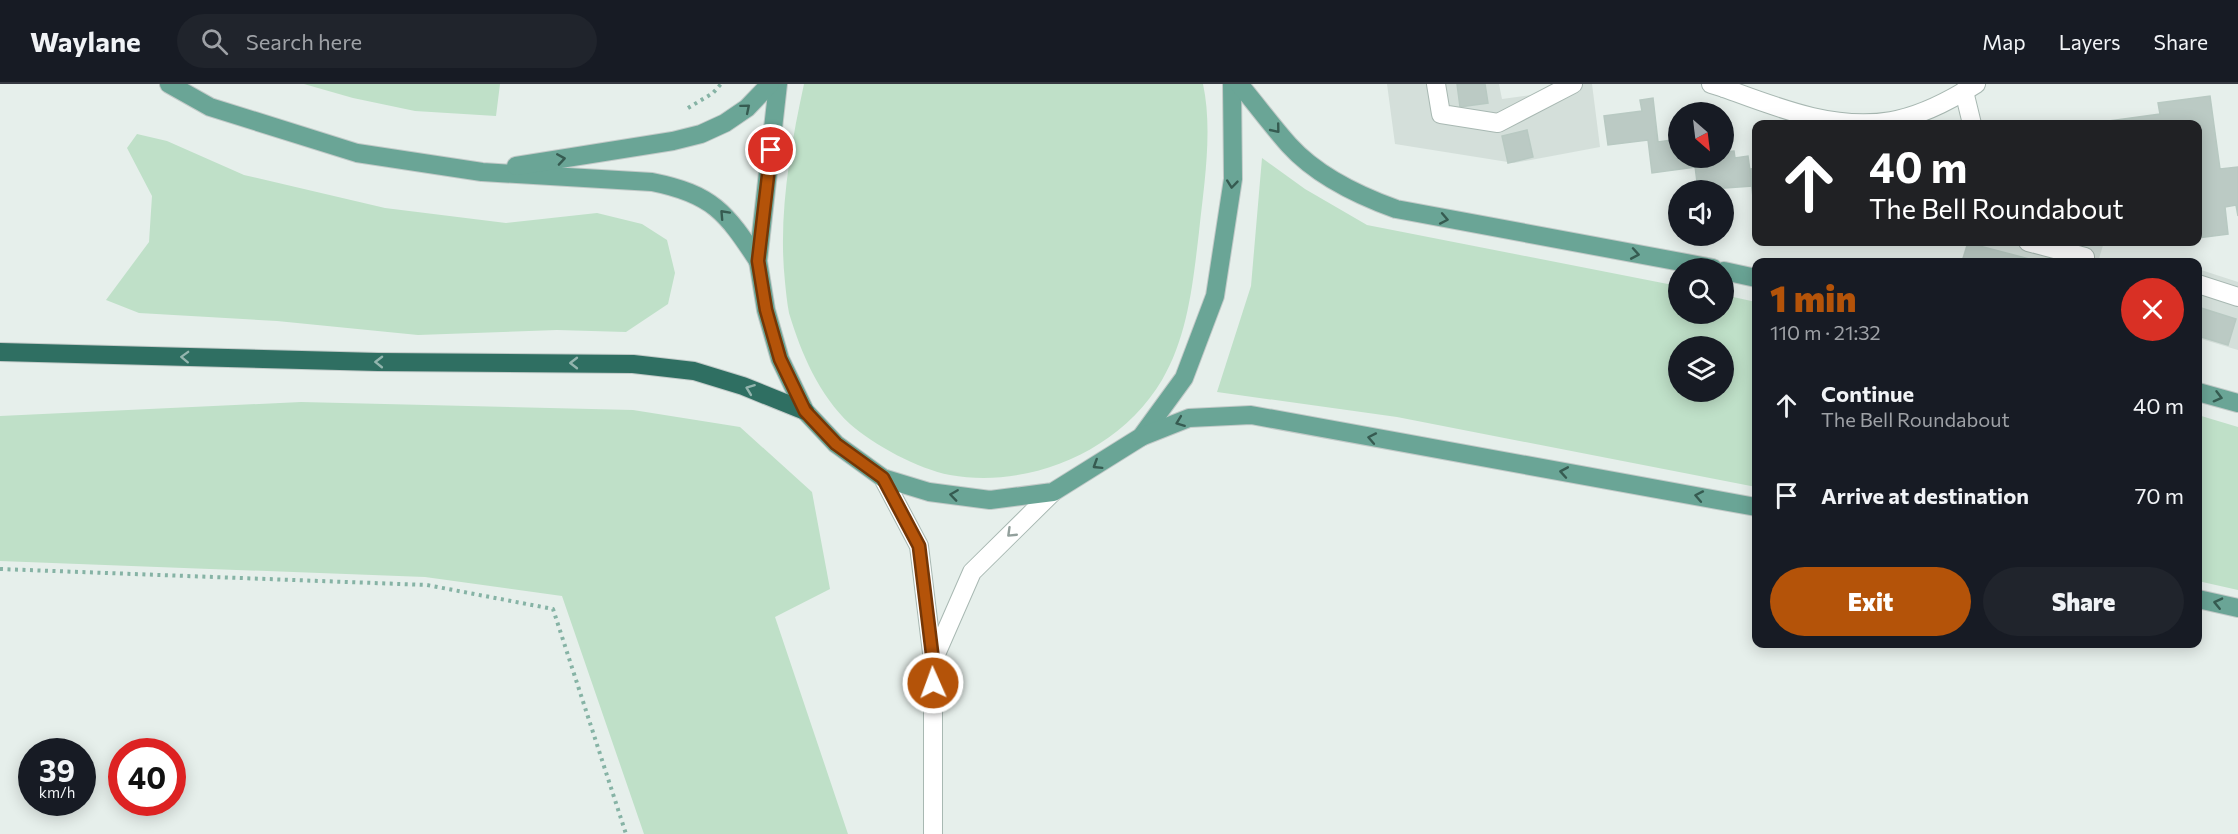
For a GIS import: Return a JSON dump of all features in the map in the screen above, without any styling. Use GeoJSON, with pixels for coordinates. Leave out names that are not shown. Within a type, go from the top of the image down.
{"type":"FeatureCollection","features":[{"type":"Feature","properties":{"kind":"highway"},"geometry":{"type":"LineString","coordinates":[[0,352],[378,362],[633,364],[694,371],[743,386],[805,411]]}},
{"type":"Feature","properties":{"kind":"main road"},"geometry":{"type":"LineString","coordinates":[[169,84],[210,107],[357,153],[482,172],[652,182],[678,187],[717,206],[736,227],[758,261]]}},
{"type":"Feature","properties":{"kind":"main road"},"geometry":{"type":"LineString","coordinates":[[482,172],[673,141],[702,134],[725,123],[747,108],[770,84]]}},
{"type":"Feature","properties":{"kind":"main road"},"geometry":{"type":"LineString","coordinates":[[778,84],[758,261],[766,310],[780,359],[805,411],[836,444],[883,478],[929,492],[990,500],[1053,492],[1141,437],[1189,418],[1251,415],[1752,506]]}},
{"type":"Feature","properties":{"kind":"main road"},"geometry":{"type":"LineString","coordinates":[[1141,437],[1184,378],[1215,296],[1233,179],[1233,84]]}},
{"type":"Feature","properties":{"kind":"main road"},"geometry":{"type":"LineString","coordinates":[[1239,84],[1291,147],[1325,175],[1363,197],[1396,209],[1668,260]]}},
{"type":"Feature","properties":{"kind":"main road"},"geometry":{"type":"LineString","coordinates":[[1734,272],[1752,277]]}},
{"type":"Feature","properties":{"kind":"main road"},"geometry":{"type":"LineString","coordinates":[[2202,393],[2238,403]]}},
{"type":"Feature","properties":{"kind":"main road"},"geometry":{"type":"LineString","coordinates":[[2202,600],[2238,608]]}},
{"type":"Feature","properties":{"kind":"street"},"geometry":{"type":"LineString","coordinates":[[1436,84],[1441,114],[1498,123],[1573,84]]}},
{"type":"Feature","properties":{"kind":"street"},"geometry":{"type":"LineString","coordinates":[[1718,86],[1786,110],[1834,120]]}},
{"type":"Feature","properties":{"kind":"street"},"geometry":{"type":"LineString","coordinates":[[1897,120],[1916,115],[1970,88],[1972,120]]}},
{"type":"Feature","properties":{"kind":"street"},"geometry":{"type":"LineString","coordinates":[[2043,246],[2085,257]]}},
{"type":"Feature","properties":{"kind":"street"},"geometry":{"type":"LineString","coordinates":[[2202,285],[2238,297]]}},
{"type":"Feature","properties":{"kind":"street"},"geometry":{"type":"LineString","coordinates":[[883,478],[919,546],[933,661],[933,834]]}},
{"type":"Feature","properties":{"kind":"street"},"geometry":{"type":"LineString","coordinates":[[933,661],[972,572],[1053,492]]}},
{"type":"Feature","properties":{"kind":"path"},"geometry":{"type":"LineString","coordinates":[[688,108],[713,93],[721,84]]}},
{"type":"Feature","properties":{"kind":"path"},"geometry":{"type":"LineString","coordinates":[[0,568],[427,585],[553,609],[626,834]]}},
{"type":"Feature","properties":{"kind":"shaded area"},"geometry":{"type":"Polygon","coordinates":[[[1387,84],[1499,84],[1502,99],[1545,93],[1551,84],[1592,84],[1600,147],[1514,163],[1395,144],[1387,84]]]}},
{"type":"Feature","properties":{"kind":"shaded area"},"geometry":{"type":"Polygon","coordinates":[[[1966,246],[2103,246],[2099,258],[1962,258],[1966,246]]]}},
{"type":"Feature","properties":{"kind":"shaded area"},"geometry":{"type":"Polygon","coordinates":[[[2202,270],[2238,282],[2238,350],[2202,339],[2202,270]]]}},
{"type":"Feature","properties":{"kind":"green space"},"geometry":{"type":"Polygon","coordinates":[[[304,84],[500,84],[496,116],[415,111],[353,98],[304,84]]]}},
{"type":"Feature","properties":{"kind":"green space"},"geometry":{"type":"Polygon","coordinates":[[[804,84],[1203,84],[1207,120],[1207,158],[1192,289],[1184,327],[1162,380],[1144,405],[1122,427],[1098,445],[1041,470],[1011,476],[980,478],[950,475],[911,462],[871,440],[839,413],[820,387],[805,358],[789,313],[786,294],[783,257],[784,207],[794,133],[804,84]]]}},
{"type":"Feature","properties":{"kind":"green space"},"geometry":{"type":"Polygon","coordinates":[[[137,134],[167,141],[244,175],[385,208],[506,223],[597,213],[642,224],[667,240],[675,273],[668,304],[626,332],[557,330],[418,335],[277,321],[139,313],[106,300],[149,242],[152,196],[127,148],[137,134]]]}},
{"type":"Feature","properties":{"kind":"green space"},"geometry":{"type":"Polygon","coordinates":[[[1262,158],[1305,189],[1367,225],[1668,284],[1668,324],[1734,324],[1734,297],[1752,301],[1752,486],[1397,417],[1217,392],[1251,286],[1262,158]]]}},
{"type":"Feature","properties":{"kind":"green space"},"geometry":{"type":"Polygon","coordinates":[[[301,402],[633,410],[740,427],[812,492],[830,589],[775,617],[848,834],[644,834],[562,596],[425,577],[0,561],[0,416],[301,402]]]}},
{"type":"Feature","properties":{"kind":"green space"},"geometry":{"type":"Polygon","coordinates":[[[2202,416],[2238,427],[2238,590],[2202,582],[2202,416]]]}},
{"type":"Feature","properties":{"kind":"building"},"geometry":{"type":"Polygon","coordinates":[[[1457,84],[1485,84],[1488,103],[1460,107],[1457,84]]]}},
{"type":"Feature","properties":{"kind":"building"},"geometry":{"type":"Polygon","coordinates":[[[2210,96],[2220,169],[2238,167],[2238,216],[2236,205],[2225,207],[2228,234],[2202,237],[2202,120],[2116,120],[2160,114],[2158,103],[2210,96]]]}},
{"type":"Feature","properties":{"kind":"building"},"geometry":{"type":"Polygon","coordinates":[[[1653,98],[1658,142],[1668,140],[1668,168],[1688,168],[1652,173],[1648,140],[1608,145],[1604,116],[1642,111],[1640,100],[1653,98]]]}},
{"type":"Feature","properties":{"kind":"building"},"geometry":{"type":"Polygon","coordinates":[[[1527,130],[1533,157],[1508,163],[1502,136],[1527,130]]]}},
{"type":"Feature","properties":{"kind":"building"},"geometry":{"type":"Polygon","coordinates":[[[1734,151],[1735,158],[1748,156],[1752,186],[1734,187],[1734,180],[1697,180],[1695,168],[1734,168],[1734,151]]]}},
{"type":"Feature","properties":{"kind":"building"},"geometry":{"type":"Polygon","coordinates":[[[1967,246],[1980,246],[2026,258],[1963,258],[1967,246]]]}},
{"type":"Feature","properties":{"kind":"building"},"geometry":{"type":"Polygon","coordinates":[[[2202,308],[2236,319],[2228,345],[2202,337],[2202,308]]]}},
{"type":"Feature","properties":{"kind":"route"},"geometry":{"type":"LineString","coordinates":[[771,150],[758,261],[766,310],[780,359],[805,411],[836,444],[883,478],[919,546],[933,661],[933,683]]}}]}
